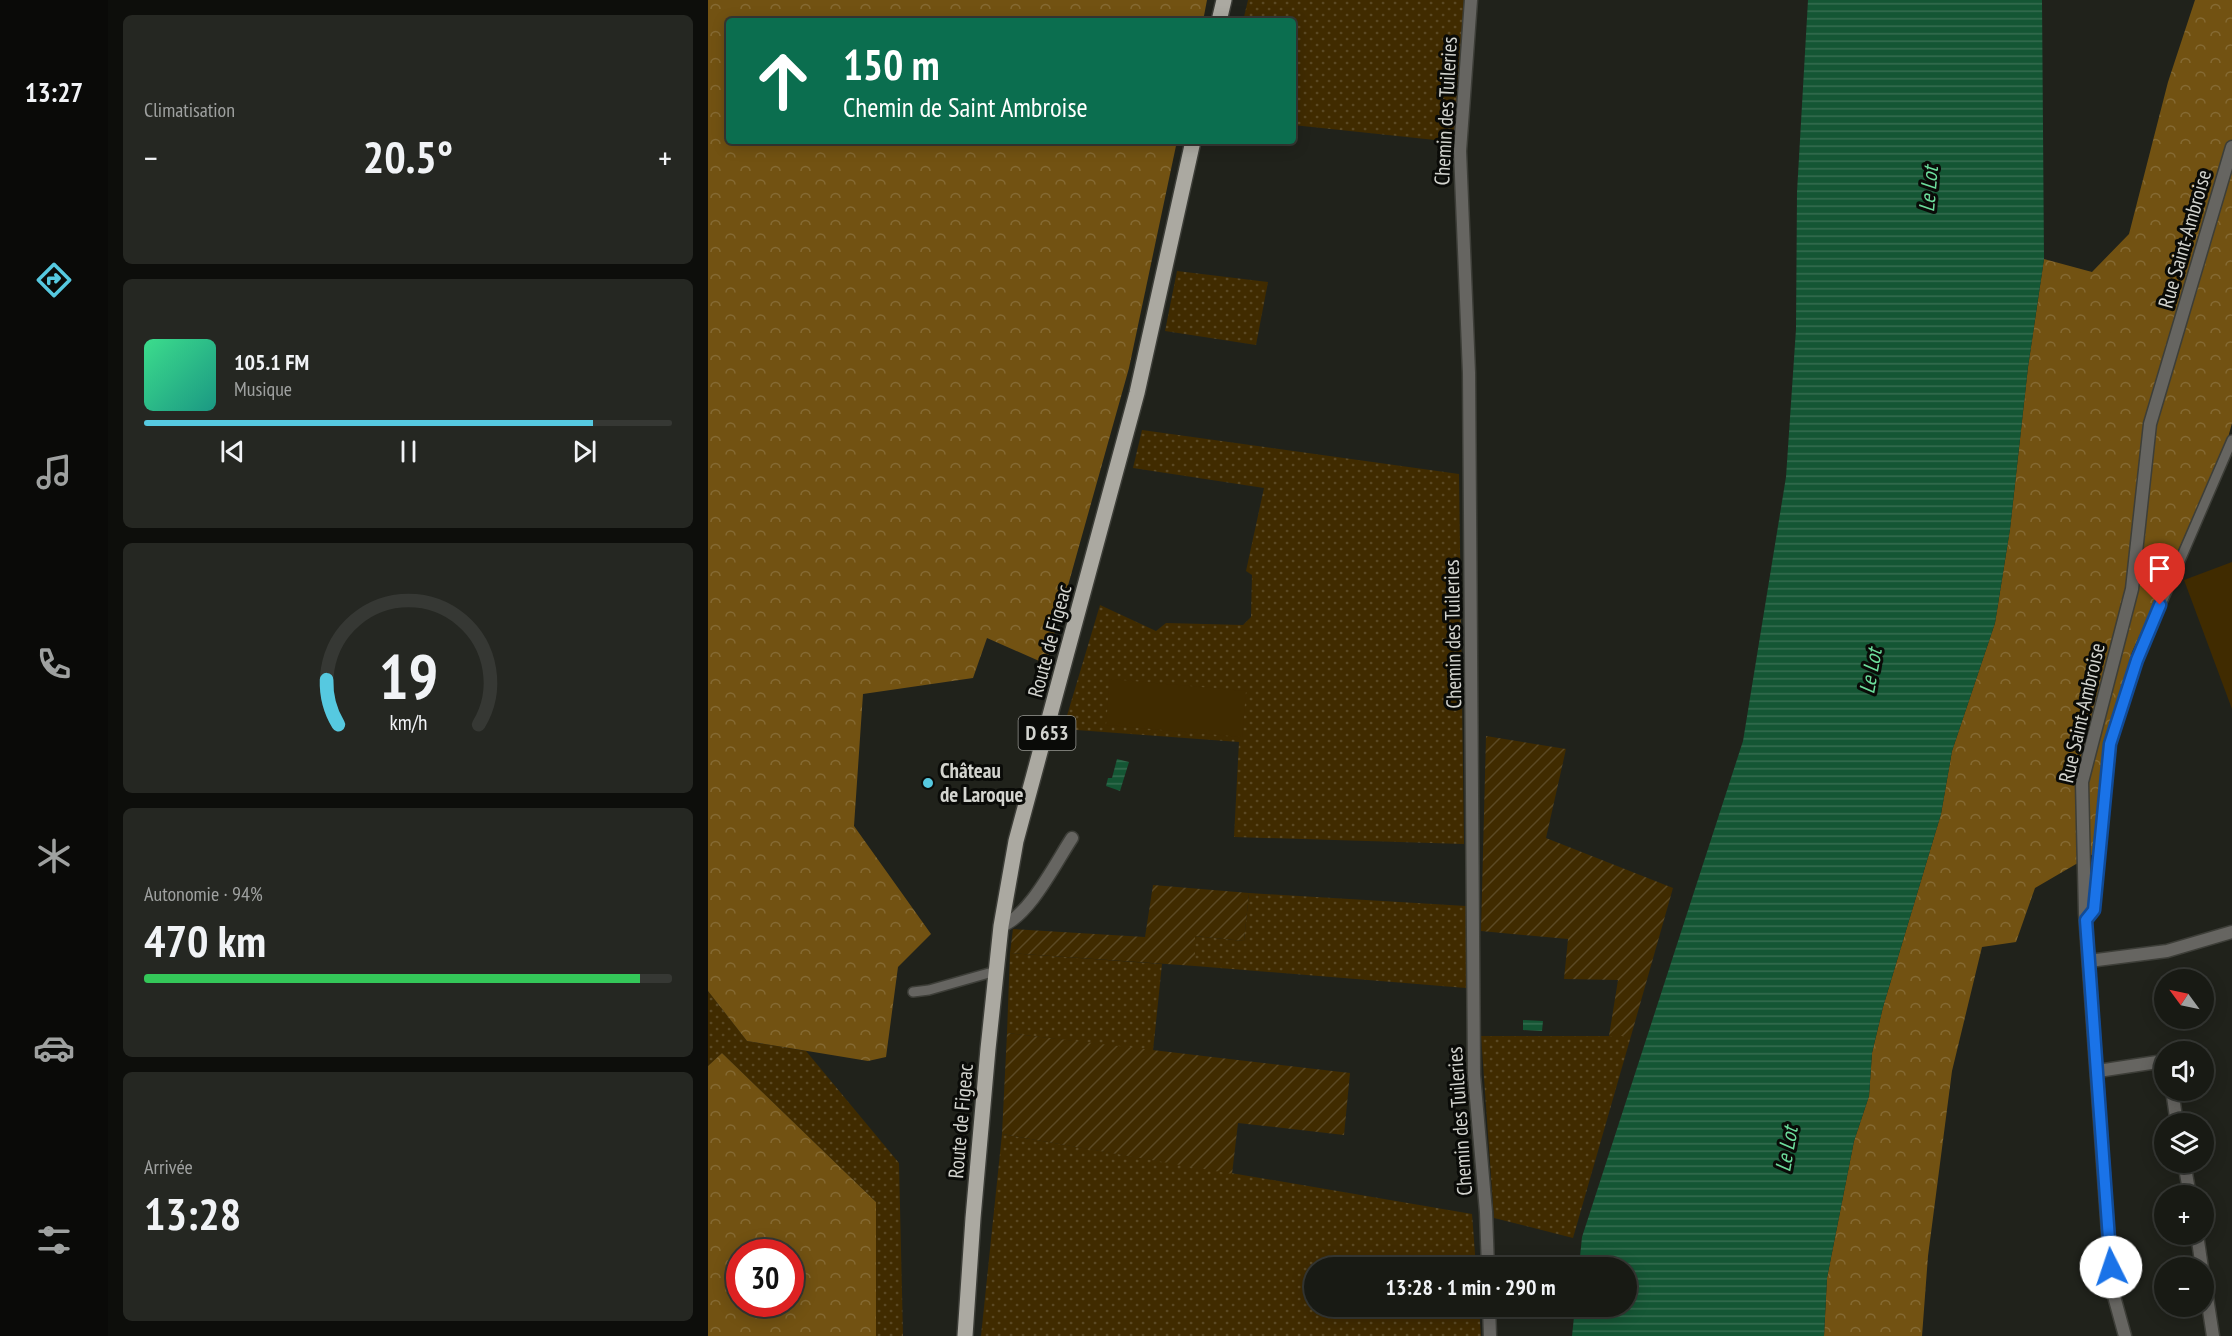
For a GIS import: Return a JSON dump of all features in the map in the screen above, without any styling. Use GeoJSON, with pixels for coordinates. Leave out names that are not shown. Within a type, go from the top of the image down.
{"type":"FeatureCollection","features":[{"type":"Feature","properties":{"kind":"main road"},"geometry":{"type":"LineString","coordinates":[[1221,18],[1224,0]]}},
{"type":"Feature","properties":{"kind":"main road","name":"Route de Figeac"},"geometry":{"type":"LineString","coordinates":[[965,1336],[973,1218],[996,971],[1001,926],[1016,841],[1137,393],[1192,144]]}},
{"type":"Feature","properties":{"kind":"street","name":"Chemin des Tuileries"},"geometry":{"type":"LineString","coordinates":[[1471,0],[1460,151],[1469,397],[1474,1075],[1488,1257]]}},
{"type":"Feature","properties":{"kind":"street","name":"Rue Saint-Ambroise"},"geometry":{"type":"LineString","coordinates":[[2125,1336],[2112,1289],[2086,920],[2082,782],[2132,589],[2150,424],[2232,147]]}},
{"type":"Feature","properties":{"kind":"street"},"geometry":{"type":"LineString","coordinates":[[1001,926],[1009,923],[1035,896],[1072,838]]}},
{"type":"Feature","properties":{"kind":"street"},"geometry":{"type":"LineString","coordinates":[[2089,961],[2167,951],[2232,932]]}},
{"type":"Feature","properties":{"kind":"street"},"geometry":{"type":"LineString","coordinates":[[2098,1071],[2154,1062]]}},
{"type":"Feature","properties":{"kind":"street"},"geometry":{"type":"LineString","coordinates":[[1489,1317],[1490,1336]]}},
{"type":"Feature","properties":{"kind":"street"},"geometry":{"type":"LineString","coordinates":[[2210,1317],[2213,1336]]}},
{"type":"Feature","properties":{"kind":"lane"},"geometry":{"type":"LineString","coordinates":[[2086,920],[2094,910],[2110,744],[2137,660],[2232,440]]}},
{"type":"Feature","properties":{"kind":"lane"},"geometry":{"type":"LineString","coordinates":[[913,992],[929,990],[996,971]]}},
{"type":"Feature","properties":{"kind":"shaded area"},"geometry":{"type":"Polygon","coordinates":[[[1248,0],[1464,0],[1454,142],[1296,125],[1296,18],[1244,18],[1248,0]]]}},
{"type":"Feature","properties":{"kind":"shaded area"},"geometry":{"type":"Polygon","coordinates":[[[1177,271],[1268,282],[1256,345],[1165,331],[1177,271]]]}},
{"type":"Feature","properties":{"kind":"shaded area"},"geometry":{"type":"Polygon","coordinates":[[[1142,430],[1459,474],[1464,844],[1234,837],[1239,742],[1063,729],[1100,605],[1156,631],[1166,623],[1243,625],[1251,617],[1252,575],[1246,571],[1264,488],[1133,468],[1142,430]]]}},
{"type":"Feature","properties":{"kind":"shaded area"},"geometry":{"type":"Polygon","coordinates":[[[2232,562],[2232,709],[2184,580],[2232,562]]]}},
{"type":"Feature","properties":{"kind":"shaded area"},"geometry":{"type":"Polygon","coordinates":[[[1110,679],[1246,691],[1242,737],[1106,725],[1110,679]]]}},
{"type":"Feature","properties":{"kind":"shaded area"},"geometry":{"type":"Polygon","coordinates":[[[1486,736],[1566,749],[1546,838],[1673,888],[1631,1036],[1609,1036],[1618,980],[1564,979],[1568,939],[1481,931],[1486,736]]]}},
{"type":"Feature","properties":{"kind":"shaded area"},"geometry":{"type":"Polygon","coordinates":[[[1153,885],[1249,893],[1244,941],[1195,936],[1195,966],[1010,953],[1013,929],[1145,937],[1153,885]]]}},
{"type":"Feature","properties":{"kind":"shaded area"},"geometry":{"type":"Polygon","coordinates":[[[1249,893],[1466,906],[1466,988],[1195,966],[1195,936],[1244,941],[1249,893]]]}},
{"type":"Feature","properties":{"kind":"shaded area"},"geometry":{"type":"Polygon","coordinates":[[[1010,953],[1162,964],[1153,1051],[1007,1033],[1010,953]]]}},
{"type":"Feature","properties":{"kind":"shaded area"},"geometry":{"type":"Polygon","coordinates":[[[708,991],[747,1041],[806,1051],[899,1163],[903,1336],[876,1336],[876,1202],[722,1053],[708,1066],[708,991]]]}},
{"type":"Feature","properties":{"kind":"shaded area"},"geometry":{"type":"Polygon","coordinates":[[[1007,1033],[1350,1073],[1344,1135],[1238,1123],[1232,1174],[1002,1134],[1007,1033]]]}},
{"type":"Feature","properties":{"kind":"shaded area"},"geometry":{"type":"Polygon","coordinates":[[[1481,1036],[1631,1036],[1573,1238],[1494,1218],[1481,1036]]]}},
{"type":"Feature","properties":{"kind":"shaded area"},"geometry":{"type":"Polygon","coordinates":[[[1002,1134],[1472,1214],[1475,1257],[1304,1257],[1304,1317],[1480,1317],[1481,1336],[981,1336],[1002,1134]]]}},
{"type":"Feature","properties":{"kind":"green space"},"geometry":{"type":"Polygon","coordinates":[[[708,0],[1207,0],[1204,18],[726,18],[726,144],[1176,144],[1129,368],[1046,664],[987,638],[973,678],[863,694],[854,826],[931,934],[898,967],[886,1057],[868,1061],[747,1041],[708,991],[708,0]]]}},
{"type":"Feature","properties":{"kind":"green space"},"geometry":{"type":"Polygon","coordinates":[[[2195,0],[2232,0],[2232,423],[2226,445],[2132,652],[2107,739],[2095,853],[2035,888],[2016,942],[1982,947],[1952,1071],[1928,1256],[1922,1336],[1824,1336],[1827,1278],[1854,1141],[1869,1096],[1872,1053],[1883,1007],[1941,814],[1952,751],[1995,623],[2010,529],[2028,367],[2044,259],[2092,272],[2129,234],[2168,82],[2195,0]]]}},
{"type":"Feature","properties":{"kind":"green space"},"geometry":{"type":"Polygon","coordinates":[[[722,1053],[876,1202],[876,1336],[708,1336],[708,1066],[722,1053]]]}},
{"type":"Feature","properties":{"kind":"water","name":"Le Lot"},"geometry":{"type":"Polygon","coordinates":[[[1808,0],[2042,0],[2044,259],[2028,367],[2010,529],[1995,623],[1952,751],[1941,814],[1883,1007],[1872,1053],[1869,1096],[1854,1141],[1827,1278],[1824,1336],[1572,1336],[1574,1317],[1637,1317],[1637,1257],[1580,1257],[1582,1237],[1743,741],[1786,477],[1796,329],[1797,192],[1808,0]]]}},
{"type":"Feature","properties":{"kind":"water"},"geometry":{"type":"Polygon","coordinates":[[[1117,759],[1129,762],[1120,791],[1106,786],[1108,778],[1112,778],[1117,759]]]}},
{"type":"Feature","properties":{"kind":"water"},"geometry":{"type":"Polygon","coordinates":[[[1523,1020],[1543,1021],[1542,1031],[1523,1030],[1523,1020]]]}},
{"type":"Feature","properties":{"kind":"place","name":"Château de Laroque"},"geometry":{"type":"Point","coordinates":[928,783]}},
{"type":"Feature","properties":{"kind":"route"},"geometry":{"type":"LineString","coordinates":[[2111,1267],[2086,920],[2094,910],[2101,863],[2103,800],[2110,744],[2137,660],[2160,605]]}}]}
